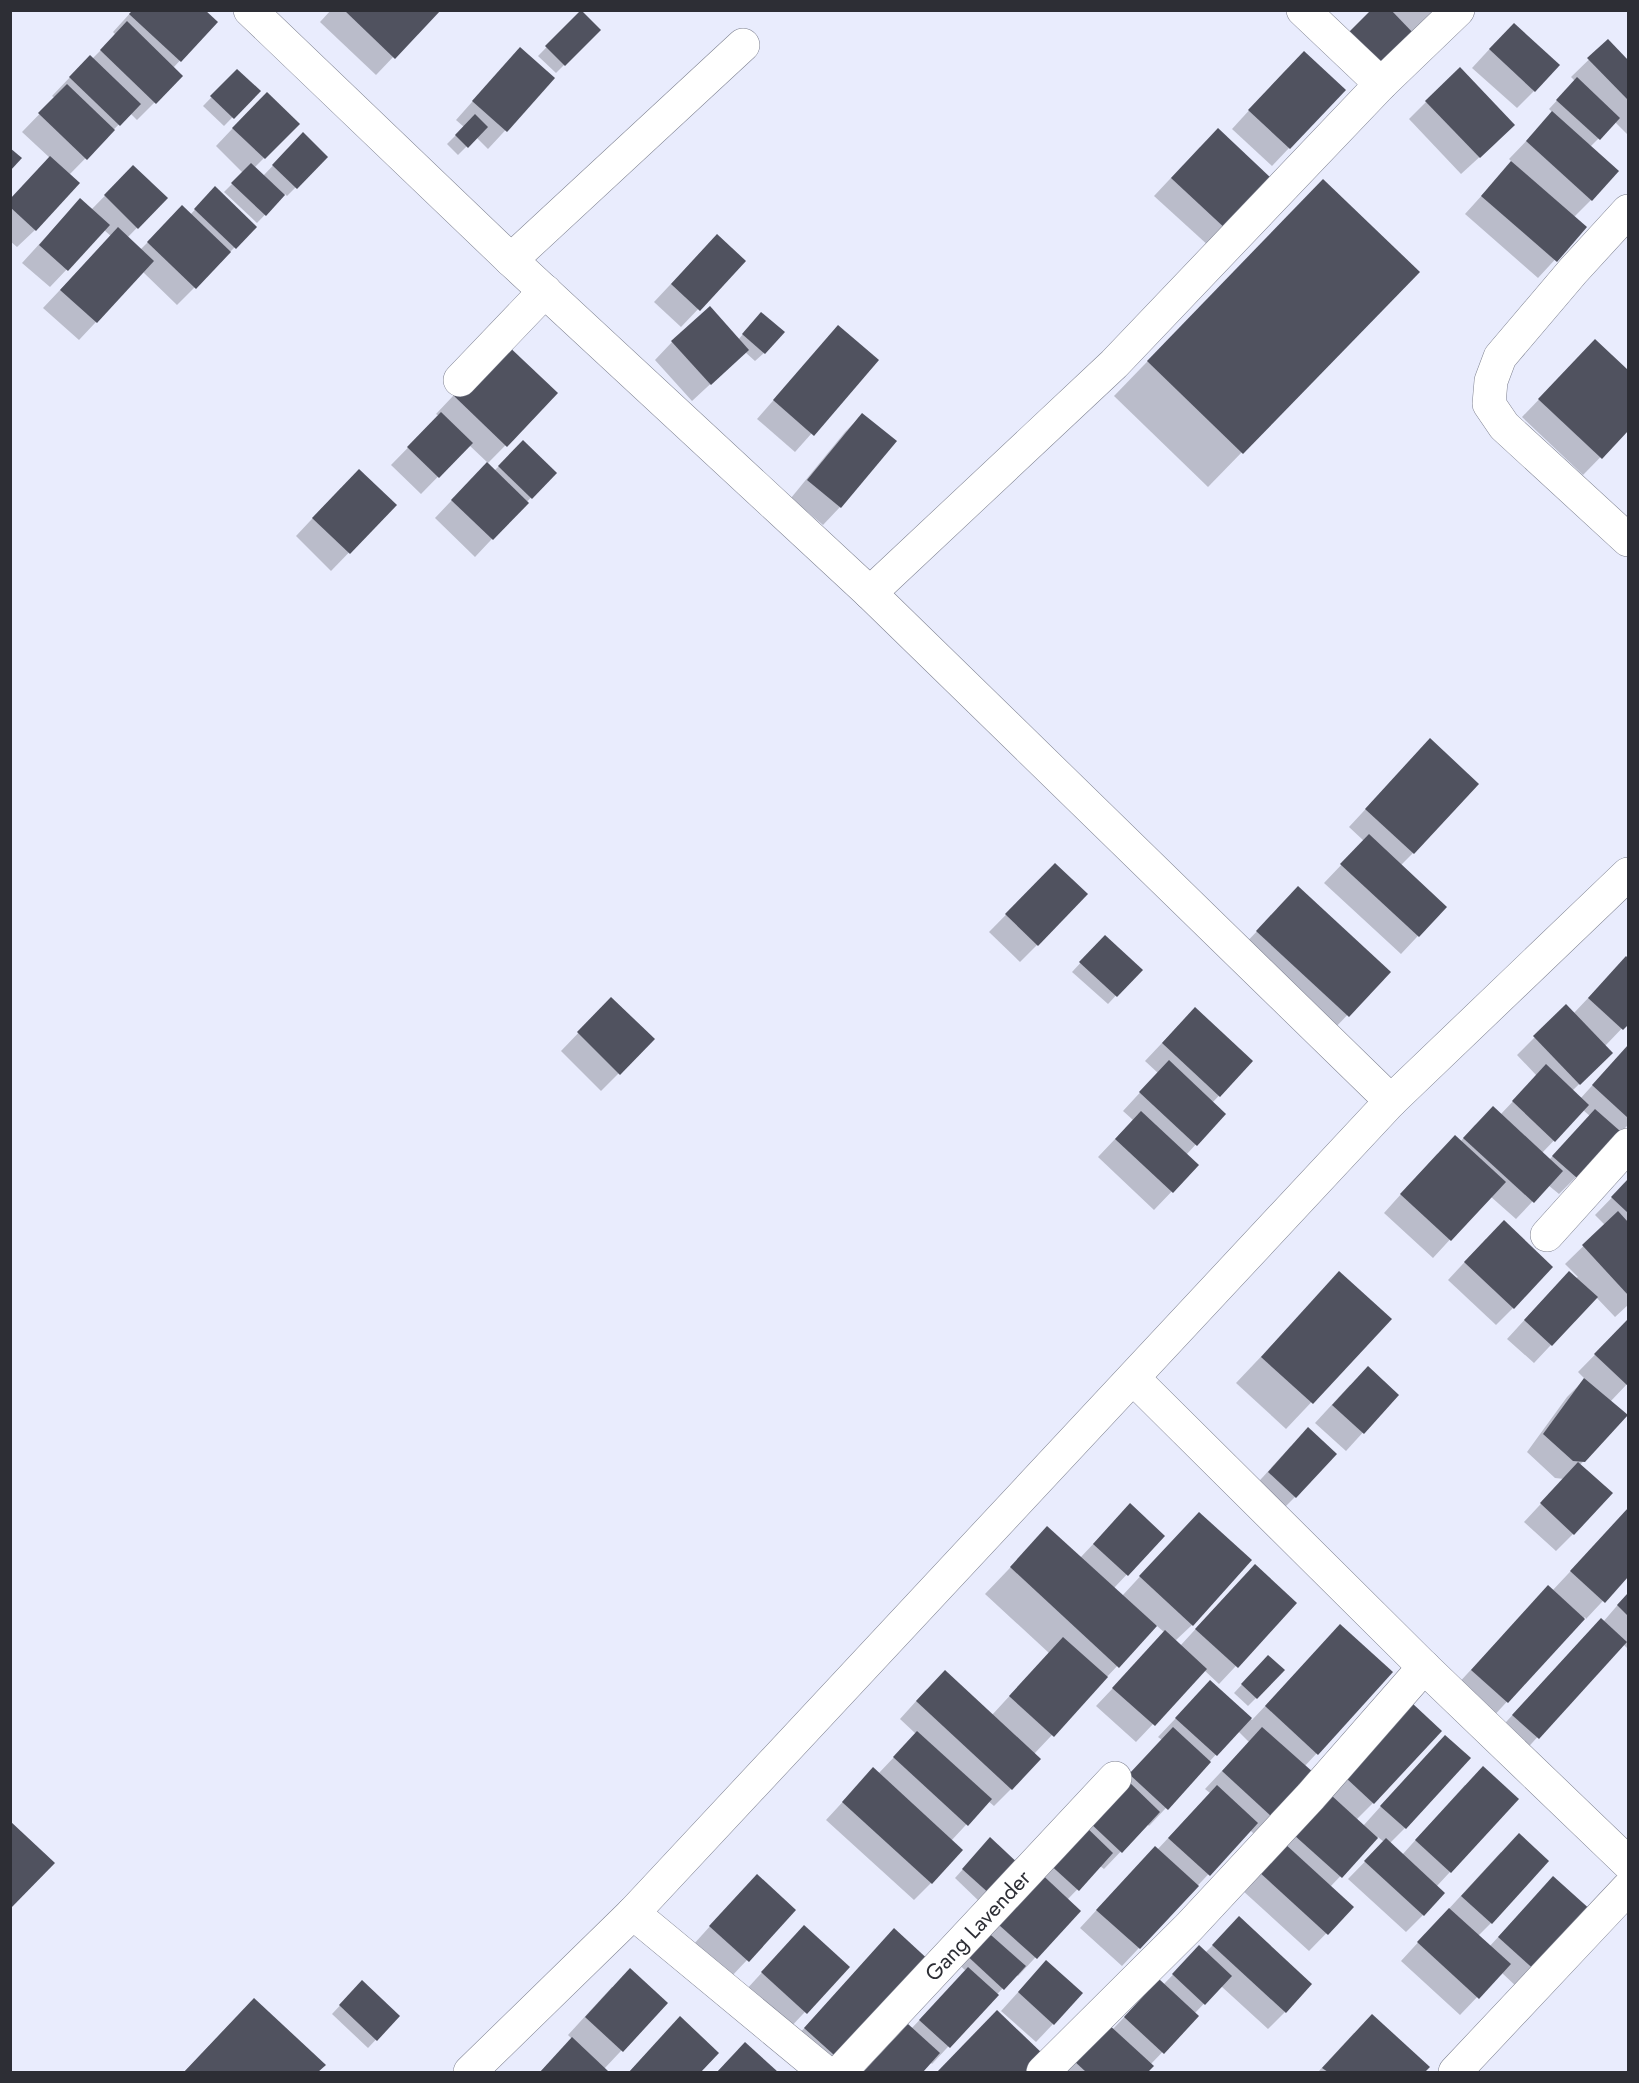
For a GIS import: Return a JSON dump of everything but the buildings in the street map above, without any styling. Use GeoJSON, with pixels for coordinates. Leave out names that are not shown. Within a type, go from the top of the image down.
{"type":"FeatureCollection","features":[{"type":"Feature","properties":{"kind":"street"},"geometry":{"type":"LineString","coordinates":[[250,10],[511,260],[870,593],[1391,1101]]}},
{"type":"Feature","properties":{"kind":"street"},"geometry":{"type":"LineString","coordinates":[[1303,10],[1381,84]]}},
{"type":"Feature","properties":{"kind":"street"},"geometry":{"type":"LineString","coordinates":[[870,593],[1114,364],[1381,84],[1458,10]]}},
{"type":"Feature","properties":{"kind":"street"},"geometry":{"type":"LineString","coordinates":[[511,260],[743,45]]}},
{"type":"Feature","properties":{"kind":"street"},"geometry":{"type":"LineString","coordinates":[[1629,211],[1573,271],[1500,357],[1491,381],[1489,404],[1504,426],[1629,540]]}},
{"type":"Feature","properties":{"kind":"street"},"geometry":{"type":"LineString","coordinates":[[460,380],[545,291]]}},
{"type":"Feature","properties":{"kind":"street"},"geometry":{"type":"LineString","coordinates":[[470,2073],[633,1913],[1391,1101],[1624,888]]}},
{"type":"Feature","properties":{"kind":"street"},"geometry":{"type":"LineString","coordinates":[[1547,1235],[1629,1145]]}},
{"type":"Feature","properties":{"kind":"street"},"geometry":{"type":"LineString","coordinates":[[1132,1378],[1424,1666],[1629,1863]]}},
{"type":"Feature","properties":{"kind":"street"},"geometry":{"type":"LineString","coordinates":[[1043,2073],[1197,1918],[1311,1796],[1424,1666]]}},
{"type":"Feature","properties":{"kind":"street","name":"Gang Lavender"},"geometry":{"type":"LineString","coordinates":[[840,2073],[1115,1778]]}},
{"type":"Feature","properties":{"kind":"street"},"geometry":{"type":"LineString","coordinates":[[1455,2073],[1629,1888]]}},
{"type":"Feature","properties":{"kind":"street"},"geometry":{"type":"LineString","coordinates":[[633,1913],[825,2073]]}}]}
